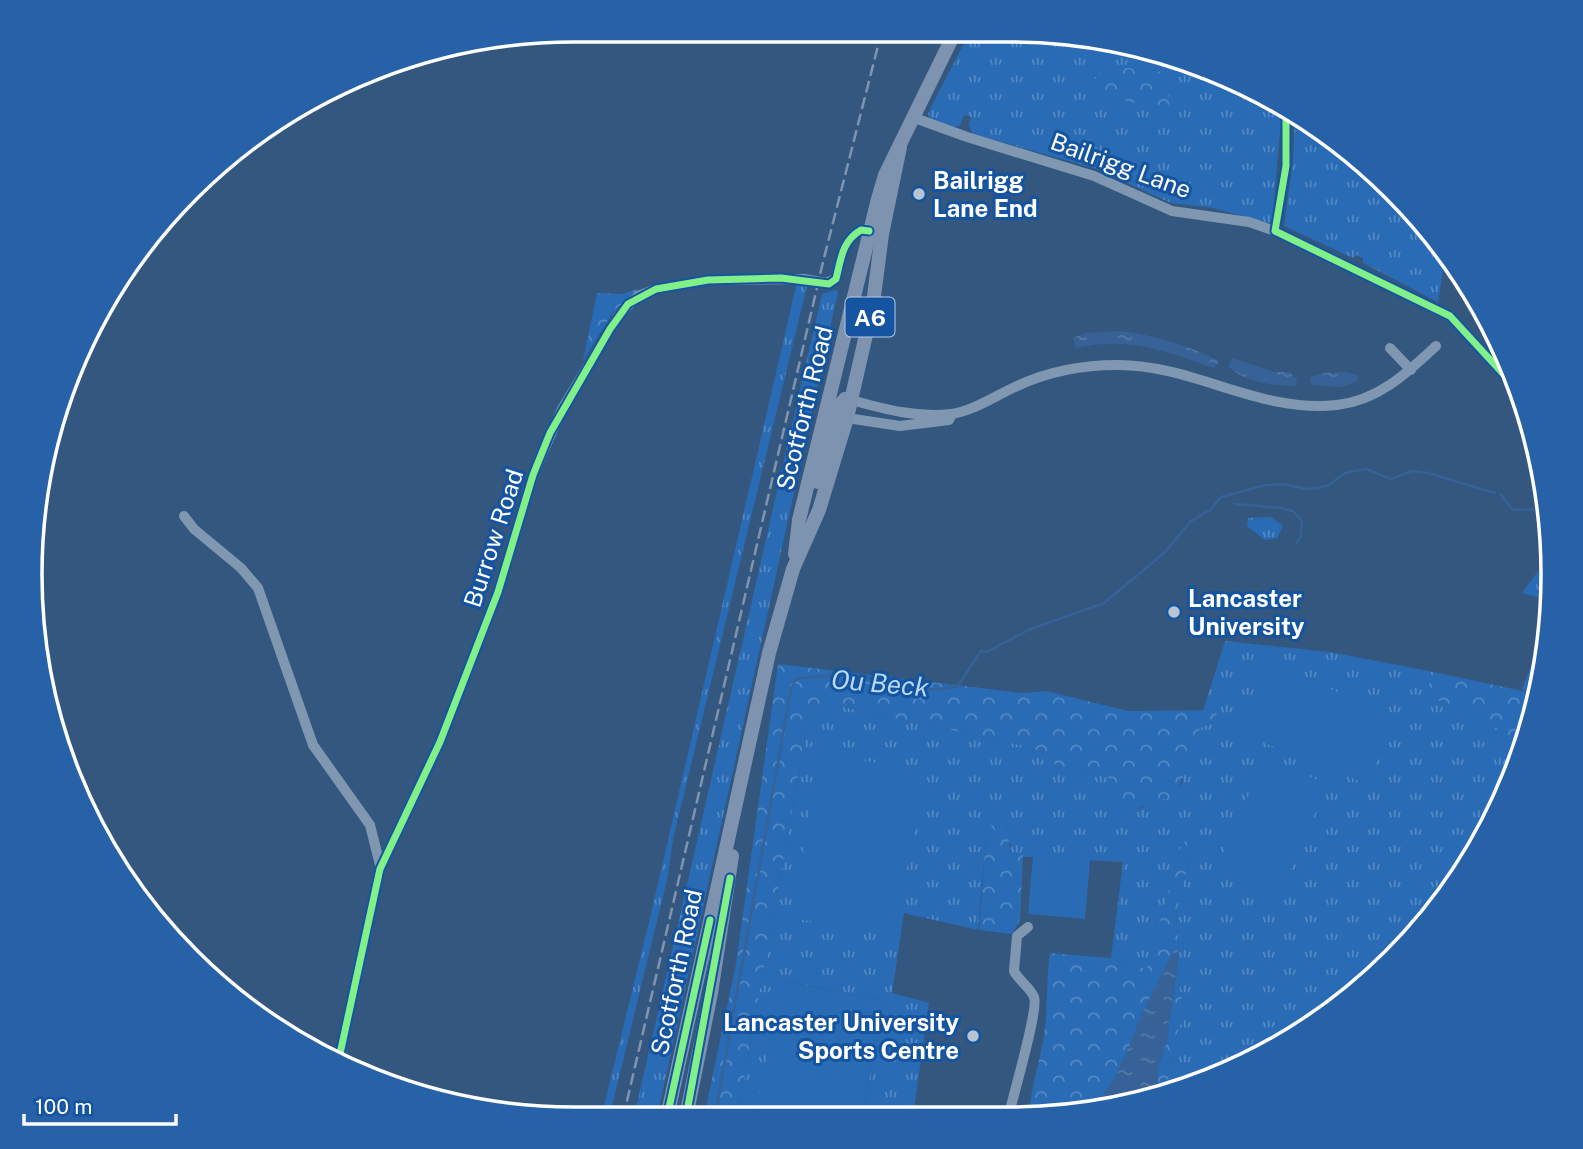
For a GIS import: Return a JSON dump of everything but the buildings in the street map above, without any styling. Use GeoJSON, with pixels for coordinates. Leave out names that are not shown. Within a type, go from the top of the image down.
{"type":"FeatureCollection","features":[{"type":"Feature","properties":{"kind":"main road","name":"Scotforth Road"},"geometry":{"type":"LineString","coordinates":[[669,1107],[764,672],[793,569],[819,510],[886,175],[950,42]]}},
{"type":"Feature","properties":{"kind":"main road","name":"Scotforth Road"},"geometry":{"type":"LineString","coordinates":[[793,569],[799,520],[838,411],[851,400],[873,304],[876,232]]}},
{"type":"Feature","properties":{"kind":"main road","name":"Scotforth Road"},"geometry":{"type":"LineString","coordinates":[[688,1107],[730,877],[738,795]]}},
{"type":"Feature","properties":{"kind":"main road"},"geometry":{"type":"LineString","coordinates":[[698,1107],[730,924],[730,877]]}},
{"type":"Feature","properties":{"kind":"street","name":"Bailrigg Lane"},"geometry":{"type":"LineString","coordinates":[[912,117],[1094,176],[1172,211],[1237,220],[1275,231],[1450,316],[1500,371]]}},
{"type":"Feature","properties":{"kind":"street","name":"Burrow Road"},"geometry":{"type":"LineString","coordinates":[[340,1053],[380,869],[445,729],[498,592],[533,475],[550,433],[618,316],[638,296],[656,289],[708,280],[804,279],[826,284],[836,279],[843,250],[849,239],[858,232],[876,232]]}},
{"type":"Feature","properties":{"kind":"street"},"geometry":{"type":"LineString","coordinates":[[851,400],[898,413],[953,414],[1050,373],[1101,366],[1159,370],[1264,400],[1325,406],[1349,403],[1374,395],[1410,370],[1436,346]]}},
{"type":"Feature","properties":{"kind":"street"},"geometry":{"type":"LineString","coordinates":[[1390,348],[1410,370]]}},
{"type":"Feature","properties":{"kind":"street"},"geometry":{"type":"LineString","coordinates":[[838,411],[915,426],[948,420],[953,414]]}},
{"type":"Feature","properties":{"kind":"street"},"geometry":{"type":"LineString","coordinates":[[184,516],[194,529],[241,568],[258,588],[313,745],[370,825],[380,869]]}},
{"type":"Feature","properties":{"kind":"street"},"geometry":{"type":"LineString","coordinates":[[370,825],[396,831]]}},
{"type":"Feature","properties":{"kind":"street"},"geometry":{"type":"LineString","coordinates":[[1010,1107],[1016,1077],[1036,1013],[1035,999],[1014,971],[1017,936],[1028,927]]}},
{"type":"Feature","properties":{"kind":"green space"},"geometry":{"type":"Polygon","coordinates":[[[965,42],[1043,43],[1078,47],[1112,52],[1180,70],[1244,97],[1281,117],[1272,224],[1213,208],[1171,203],[1094,168],[972,134],[969,125],[971,117],[964,115],[960,125],[952,129],[931,119],[928,114],[965,42]]]}},
{"type":"Feature","properties":{"kind":"green space"},"geometry":{"type":"Polygon","coordinates":[[[1105,64],[1151,72],[1168,71],[1169,110],[1086,93],[1105,64]]]}},
{"type":"Feature","properties":{"kind":"green space"},"geometry":{"type":"Polygon","coordinates":[[[1294,126],[1333,152],[1385,198],[1409,223],[1443,268],[1438,302],[1363,263],[1363,258],[1356,255],[1353,258],[1284,226],[1293,161],[1294,126]]]}},
{"type":"Feature","properties":{"kind":"green space"},"geometry":{"type":"Polygon","coordinates":[[[797,282],[807,286],[673,839],[667,880],[612,1107],[604,1107],[797,282]]]}},
{"type":"Feature","properties":{"kind":"green space"},"geometry":{"type":"Polygon","coordinates":[[[638,289],[613,312],[583,361],[597,293],[622,294],[638,289]]]}},
{"type":"Feature","properties":{"kind":"green space"},"geometry":{"type":"Polygon","coordinates":[[[838,291],[659,1107],[636,1107],[822,294],[838,291]]]}},
{"type":"Feature","properties":{"kind":"green space"},"geometry":{"type":"Polygon","coordinates":[[[1271,517],[1283,526],[1277,538],[1265,540],[1247,526],[1248,518],[1271,517]]]}},
{"type":"Feature","properties":{"kind":"green space"},"geometry":{"type":"Polygon","coordinates":[[[1541,568],[1540,598],[1522,593],[1541,568]]]}},
{"type":"Feature","properties":{"kind":"green space"},"geometry":{"type":"Polygon","coordinates":[[[1225,641],[1330,652],[1434,672],[1426,694],[1507,733],[1514,743],[1470,841],[1431,899],[1409,926],[1360,975],[1333,997],[1275,1036],[1244,1052],[1168,1083],[1177,1033],[1185,1012],[1176,974],[1179,950],[1176,915],[1192,847],[1189,841],[1182,843],[1147,968],[1137,969],[1111,958],[1123,862],[1011,856],[1011,844],[986,835],[978,930],[904,913],[892,993],[929,1003],[914,1107],[864,1107],[884,1001],[782,981],[757,1107],[739,1107],[809,715],[817,705],[834,705],[1025,746],[1045,753],[1057,766],[1109,778],[1117,803],[1139,809],[1182,784],[1186,764],[1200,728],[1216,720],[1216,710],[1203,711],[1225,641]]]}},
{"type":"Feature","properties":{"kind":"green space"},"geometry":{"type":"Polygon","coordinates":[[[1534,659],[1528,691],[1522,689],[1534,659]]]}},
{"type":"Feature","properties":{"kind":"green space"},"geometry":{"type":"Polygon","coordinates":[[[1265,663],[1395,715],[1367,784],[1237,732],[1265,663]]]}},
{"type":"Feature","properties":{"kind":"green space"},"geometry":{"type":"Polygon","coordinates":[[[778,664],[1022,693],[1046,691],[1128,711],[1217,710],[1216,720],[1200,728],[1180,784],[1172,798],[1127,810],[1117,803],[1109,778],[1057,766],[1044,753],[1025,746],[834,705],[817,705],[809,715],[739,1107],[706,1107],[736,964],[778,664]]]}},
{"type":"Feature","properties":{"kind":"green space"},"geometry":{"type":"Polygon","coordinates":[[[1434,672],[1528,692],[1511,750],[1507,733],[1425,694],[1434,672]]]}},
{"type":"Feature","properties":{"kind":"green space"},"geometry":{"type":"Polygon","coordinates":[[[820,753],[924,771],[895,936],[792,918],[820,753]]]}},
{"type":"Feature","properties":{"kind":"green space"},"geometry":{"type":"Polygon","coordinates":[[[1265,757],[1328,785],[1278,896],[1216,869],[1265,757]]]}},
{"type":"Feature","properties":{"kind":"green space"},"geometry":{"type":"Polygon","coordinates":[[[991,825],[1007,833],[1012,856],[1023,855],[1020,920],[1012,934],[979,930],[986,835],[991,825]]]}},
{"type":"Feature","properties":{"kind":"green space"},"geometry":{"type":"Polygon","coordinates":[[[1189,840],[1192,847],[1176,915],[1179,950],[1174,950],[1109,1091],[1100,1099],[1030,1106],[1044,1035],[1050,953],[1111,958],[1137,969],[1147,967],[1182,843],[1189,840]]]}},
{"type":"Feature","properties":{"kind":"green space"},"geometry":{"type":"Polygon","coordinates":[[[1033,856],[1090,860],[1085,919],[1028,914],[1033,856]]]}},
{"type":"Feature","properties":{"kind":"green space"},"geometry":{"type":"Polygon","coordinates":[[[1176,974],[1185,1012],[1177,1033],[1168,1083],[1157,1086],[1158,1068],[1167,1040],[1176,974]]]}},
{"type":"Feature","properties":{"kind":"green space"},"geometry":{"type":"Polygon","coordinates":[[[781,981],[884,1001],[864,1107],[757,1107],[781,981]]]}},
{"type":"Feature","properties":{"kind":"water"},"geometry":{"type":"Polygon","coordinates":[[[1121,331],[1172,342],[1219,361],[1214,368],[1163,351],[1130,345],[1076,348],[1073,338],[1085,333],[1121,331]]]}},
{"type":"Feature","properties":{"kind":"water"},"geometry":{"type":"Polygon","coordinates":[[[1232,358],[1274,372],[1290,372],[1297,380],[1296,386],[1251,380],[1228,366],[1232,358]]]}},
{"type":"Feature","properties":{"kind":"water"},"geometry":{"type":"Polygon","coordinates":[[[1348,372],[1358,376],[1357,381],[1341,387],[1312,385],[1310,378],[1322,373],[1348,372]]]}},
{"type":"Feature","properties":{"kind":"water"},"geometry":{"type":"Polygon","coordinates":[[[1174,950],[1179,950],[1167,1040],[1158,1069],[1157,1086],[1099,1099],[1117,1075],[1142,1014],[1174,950]]]}},
{"type":"Feature","properties":{"kind":"waterway","name":"Ou Beck"},"geometry":{"type":"LineString","coordinates":[[717,1107],[791,689],[796,679],[835,675],[911,682],[928,690],[957,687],[981,651],[987,652],[1028,630],[1104,603],[1164,553],[1191,521],[1210,510],[1221,497],[1266,485],[1319,488],[1329,485],[1345,473],[1366,469],[1391,479],[1412,471],[1428,473],[1495,493]]}},
{"type":"Feature","properties":{"kind":"waterway","name":"Ou Beck"},"geometry":{"type":"LineString","coordinates":[[1501,495],[1513,510],[1536,509]]}},
{"type":"Feature","properties":{"kind":"waterway"},"geometry":{"type":"LineString","coordinates":[[1235,504],[1293,511],[1302,521],[1301,536],[1296,544]]}},
{"type":"Feature","properties":{"kind":"railway"},"geometry":{"type":"LineString","coordinates":[[626,1107],[823,262],[879,42]]}},
{"type":"Feature","properties":{"kind":"cycle path"},"geometry":{"type":"LineString","coordinates":[[1286,120],[1286,166],[1275,231],[1450,316],[1499,370]]}},
{"type":"Feature","properties":{"kind":"cycle path"},"geometry":{"type":"LineString","coordinates":[[340,1053],[380,869],[440,742],[498,592],[533,475],[550,433],[610,329],[628,304],[656,289],[708,280],[781,278],[829,284],[836,279],[843,251],[850,239],[861,230],[869,231]]}},
{"type":"Feature","properties":{"kind":"cycle path"},"geometry":{"type":"LineString","coordinates":[[688,1107],[730,878]]}},
{"type":"Feature","properties":{"kind":"cycle path"},"geometry":{"type":"LineString","coordinates":[[669,1107],[710,920]]}},
{"type":"Feature","properties":{"kind":"place","name":"Bailrigg Lane End"},"geometry":{"type":"Point","coordinates":[919,194]}},
{"type":"Feature","properties":{"kind":"place","name":"Lancaster University"},"geometry":{"type":"Point","coordinates":[1174,612]}},
{"type":"Feature","properties":{"kind":"place","name":"Lancaster University Sports Centre"},"geometry":{"type":"Point","coordinates":[973,1036]}}]}
